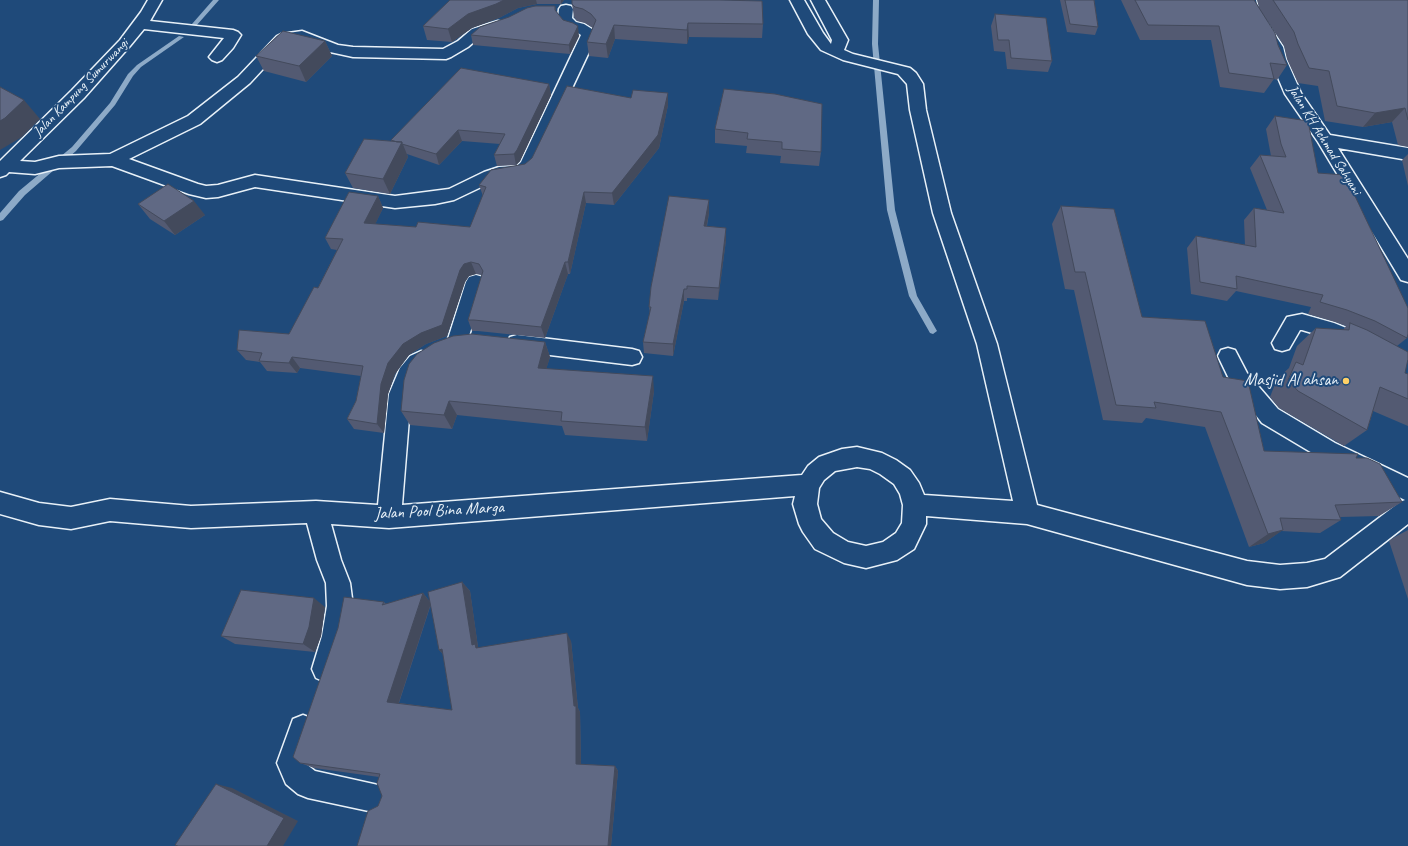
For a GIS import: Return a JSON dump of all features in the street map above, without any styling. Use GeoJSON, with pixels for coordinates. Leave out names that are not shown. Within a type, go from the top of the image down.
{"type":"FeatureCollection","features":[{"type":"Feature","properties":{"kind":"street","name":"Jalan Kampung Sumurwangi"},"geometry":{"type":"LineString","coordinates":[[3,169],[104,67],[140,24],[155,0]]}},
{"type":"Feature","properties":{"kind":"street"},"geometry":{"type":"LineString","coordinates":[[797,0],[816,34],[826,47],[848,57],[895,68],[910,76],[916,84],[918,110],[942,213],[987,344],[1027,513]]}},
{"type":"Feature","properties":{"kind":"street"},"geometry":{"type":"LineString","coordinates":[[818,0],[840,40],[836,52]]}},
{"type":"Feature","properties":{"kind":"street","name":"Jalan KH Achmad Sahyani"},"geometry":{"type":"LineString","coordinates":[[1249,0],[1251,9],[1275,48],[1278,60],[1294,94],[1325,140],[1408,275]]}},
{"type":"Feature","properties":{"kind":"street"},"geometry":{"type":"LineString","coordinates":[[3,169],[35,168],[59,162],[113,160],[195,190],[206,192],[218,191],[255,181],[395,202],[435,198],[454,194],[490,176],[498,173],[522,171],[528,165],[589,36],[587,32],[579,27],[571,26],[565,19],[564,7]]}},
{"type":"Feature","properties":{"kind":"street"},"geometry":{"type":"LineString","coordinates":[[113,160],[194,120],[244,80],[286,37],[302,36],[335,49],[353,52],[446,54],[463,44],[477,32],[509,20]]}},
{"type":"Feature","properties":{"kind":"street"},"geometry":{"type":"LineString","coordinates":[[140,24],[233,35],[228,45],[218,57]]}},
{"type":"Feature","properties":{"kind":"street"},"geometry":{"type":"LineString","coordinates":[[1325,140],[1408,154]]}},
{"type":"Feature","properties":{"kind":"street"},"geometry":{"type":"LineString","coordinates":[[457,342],[476,282]]}},
{"type":"Feature","properties":{"kind":"street"},"geometry":{"type":"LineString","coordinates":[[1282,343],[1294,323],[1302,322],[1327,329],[1354,340],[1408,370]]}},
{"type":"Feature","properties":{"kind":"street"},"geometry":{"type":"LineString","coordinates":[[389,517],[396,419],[400,394],[407,374],[417,362],[434,351],[457,342],[486,340],[632,357]]}},
{"type":"Feature","properties":{"kind":"street"},"geometry":{"type":"LineString","coordinates":[[1228,356],[1239,379],[1270,416],[1327,450],[1400,485],[1408,491]]}},
{"type":"Feature","properties":{"kind":"street"},"geometry":{"type":"LineString","coordinates":[[863,458],[874,460],[888,467],[902,477],[911,490],[915,505],[914,524],[905,541],[888,552],[866,557],[844,552],[824,541],[811,524],[805,504],[808,485],[816,473],[827,464],[842,459],[863,458]]}},
{"type":"Feature","properties":{"kind":"street","name":"Jalan Pool Bina Marga"},"geometry":{"type":"LineString","coordinates":[[0,503],[39,514],[71,518],[110,510],[191,517],[316,512],[389,517],[808,485]]}},
{"type":"Feature","properties":{"kind":"street"},"geometry":{"type":"LineString","coordinates":[[915,505],[1027,513],[1247,573],[1280,578],[1307,575],[1331,569],[1408,510]]}},
{"type":"Feature","properties":{"kind":"street"},"geometry":{"type":"LineString","coordinates":[[316,512],[329,560],[338,583],[340,606],[335,636],[291,763],[296,774],[308,784],[378,799]]}},
{"type":"Feature","properties":{"kind":"building"},"geometry":{"type":"Polygon","coordinates":[[[450,0],[504,0],[468,14],[448,29],[423,26],[450,0]]]}},
{"type":"Feature","properties":{"kind":"building"},"geometry":{"type":"Polygon","coordinates":[[[572,0],[762,1],[763,24],[688,23],[687,30],[614,25],[606,44],[587,42],[596,20],[591,14],[583,9],[575,7],[572,4],[572,0]]]}},
{"type":"Feature","properties":{"kind":"building"},"geometry":{"type":"Polygon","coordinates":[[[1065,0],[1094,0],[1098,27],[1070,24],[1065,0]]]}},
{"type":"Feature","properties":{"kind":"building"},"geometry":{"type":"Polygon","coordinates":[[[1135,0],[1254,0],[1275,33],[1278,45],[1287,65],[1270,63],[1274,79],[1229,73],[1219,26],[1148,25],[1135,0]]]}},
{"type":"Feature","properties":{"kind":"building"},"geometry":{"type":"Polygon","coordinates":[[[1273,0],[1408,0],[1408,120],[1405,108],[1375,113],[1337,106],[1329,71],[1309,68],[1294,32],[1273,0]]]}},
{"type":"Feature","properties":{"kind":"building"},"geometry":{"type":"Polygon","coordinates":[[[535,6],[555,6],[555,10],[563,20],[578,26],[569,45],[471,35],[480,27],[535,6]]]}},
{"type":"Feature","properties":{"kind":"building"},"geometry":{"type":"Polygon","coordinates":[[[995,14],[1046,18],[1052,61],[1011,58],[1009,40],[998,40],[995,14]]]}},
{"type":"Feature","properties":{"kind":"building"},"geometry":{"type":"Polygon","coordinates":[[[283,31],[325,41],[299,66],[256,56],[283,31]]]}},
{"type":"Feature","properties":{"kind":"building"},"geometry":{"type":"Polygon","coordinates":[[[461,68],[549,84],[514,154],[494,155],[505,134],[458,130],[436,154],[402,144],[402,142],[391,140],[461,68]]]}},
{"type":"Feature","properties":{"kind":"building"},"geometry":{"type":"Polygon","coordinates":[[[567,86],[631,98],[633,90],[668,93],[658,135],[612,193],[584,192],[568,262],[565,262],[541,327],[468,320],[483,271],[479,264],[471,262],[464,264],[460,270],[442,325],[421,333],[403,344],[388,363],[381,384],[377,424],[347,419],[356,401],[363,366],[292,357],[289,363],[259,361],[262,353],[237,350],[239,330],[289,334],[314,287],[318,288],[343,239],[325,238],[349,192],[378,196],[364,223],[416,227],[418,222],[470,227],[486,187],[479,185],[491,170],[525,164],[532,158],[567,86]]]}},
{"type":"Feature","properties":{"kind":"building"},"geometry":{"type":"Polygon","coordinates":[[[0,87],[24,100],[0,121],[0,87]]]}},
{"type":"Feature","properties":{"kind":"building"},"geometry":{"type":"Polygon","coordinates":[[[724,89],[775,94],[822,104],[821,152],[782,149],[782,142],[747,139],[748,133],[715,129],[724,89]]]}},
{"type":"Feature","properties":{"kind":"building"},"geometry":{"type":"Polygon","coordinates":[[[1275,116],[1308,121],[1318,173],[1345,175],[1408,308],[1407,338],[1375,321],[1347,310],[1320,302],[1323,295],[1236,276],[1237,289],[1200,282],[1196,236],[1256,247],[1254,208],[1284,213],[1260,155],[1286,157],[1281,144],[1275,116]]]}},
{"type":"Feature","properties":{"kind":"building"},"geometry":{"type":"Polygon","coordinates":[[[364,139],[402,142],[383,179],[345,173],[364,139]]]}},
{"type":"Feature","properties":{"kind":"building"},"geometry":{"type":"Polygon","coordinates":[[[168,184],[194,201],[164,221],[138,204],[168,184]]]}},
{"type":"Feature","properties":{"kind":"building"},"geometry":{"type":"Polygon","coordinates":[[[669,196],[709,200],[704,226],[726,228],[719,288],[687,286],[687,289],[684,289],[673,344],[643,342],[651,307],[649,307],[651,287],[669,196]]]}},
{"type":"Feature","properties":{"kind":"building"},"geometry":{"type":"Polygon","coordinates":[[[1061,206],[1114,209],[1142,317],[1205,321],[1223,377],[1248,381],[1264,451],[1358,454],[1356,458],[1367,458],[1380,464],[1402,502],[1335,505],[1341,520],[1280,518],[1283,530],[1268,534],[1221,412],[1154,402],[1156,408],[1116,405],[1085,272],[1075,272],[1061,206]]]}},
{"type":"Feature","properties":{"kind":"building"},"geometry":{"type":"Polygon","coordinates":[[[1350,323],[1367,330],[1408,352],[1405,373],[1408,374],[1408,399],[1380,387],[1367,430],[1298,391],[1288,380],[1296,362],[1303,365],[1316,328],[1349,330],[1350,323]]]}},
{"type":"Feature","properties":{"kind":"building"},"geometry":{"type":"Polygon","coordinates":[[[472,334],[545,342],[538,368],[653,376],[645,427],[561,421],[562,412],[449,401],[444,415],[401,411],[404,380],[409,364],[417,354],[434,343],[453,336],[472,334]]]}},
{"type":"Feature","properties":{"kind":"building"},"geometry":{"type":"Polygon","coordinates":[[[462,582],[472,645],[475,644],[476,648],[567,633],[574,706],[576,706],[576,764],[615,766],[608,846],[357,846],[368,811],[378,806],[382,796],[377,783],[380,774],[300,763],[293,757],[338,628],[344,597],[384,602],[382,605],[423,593],[387,702],[452,710],[442,649],[439,650],[428,592],[462,582]]]}},
{"type":"Feature","properties":{"kind":"building"},"geometry":{"type":"Polygon","coordinates":[[[241,590],[314,598],[309,627],[303,644],[221,636],[241,590]]]}},
{"type":"Feature","properties":{"kind":"building"},"geometry":{"type":"Polygon","coordinates":[[[216,784],[284,818],[267,846],[175,845],[216,784]]]}},
{"type":"Feature","properties":{"kind":"waterway"},"geometry":{"type":"LineString","coordinates":[[194,25],[216,0]]}},
{"type":"Feature","properties":{"kind":"waterway"},"geometry":{"type":"LineString","coordinates":[[876,0],[875,44],[891,210],[913,296],[933,331]]}},
{"type":"Feature","properties":{"kind":"waterway"},"geometry":{"type":"LineString","coordinates":[[0,218],[22,193],[74,149],[113,104],[130,75],[139,66],[181,37]]}},
{"type":"Feature","properties":{"kind":"place","name":"Masjid Al ahsan"},"geometry":{"type":"Point","coordinates":[1346,381]}}]}
